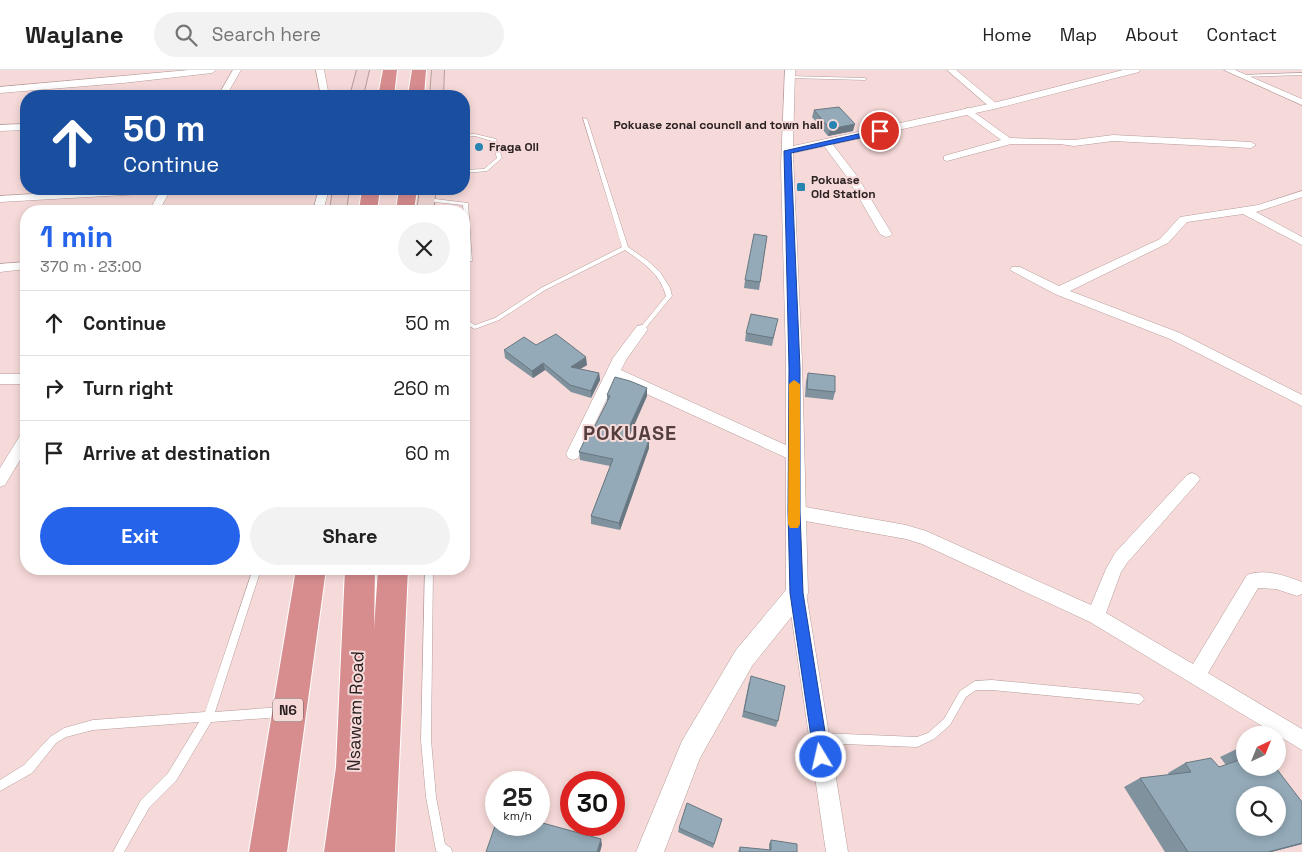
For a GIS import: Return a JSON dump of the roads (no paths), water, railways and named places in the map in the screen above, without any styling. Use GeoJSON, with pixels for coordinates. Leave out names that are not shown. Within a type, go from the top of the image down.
{"type":"FeatureCollection","features":[{"type":"Feature","properties":{"kind":"highway"},"geometry":{"type":"LineString","coordinates":[[387,90],[390,70]]}},
{"type":"Feature","properties":{"kind":"highway"},"geometry":{"type":"LineString","coordinates":[[417,90],[419,70]]}},
{"type":"Feature","properties":{"kind":"highway","name":"N6"},"geometry":{"type":"LineString","coordinates":[[268,852],[310,575]]}},
{"type":"Feature","properties":{"kind":"highway","name":"Nsawam Road"},"geometry":{"type":"LineString","coordinates":[[344,852],[354,767],[360,575]]}},
{"type":"Feature","properties":{"kind":"highway"},"geometry":{"type":"LineString","coordinates":[[376,852],[392,575]]}},
{"type":"Feature","properties":{"kind":"main road"},"geometry":{"type":"LineString","coordinates":[[358,90],[363,70]]}},
{"type":"Feature","properties":{"kind":"main road"},"geometry":{"type":"LineString","coordinates":[[438,70],[438,90]]}},
{"type":"Feature","properties":{"kind":"street"},"geometry":{"type":"LineString","coordinates":[[0,90],[114,81],[212,70]]}},
{"type":"Feature","properties":{"kind":"street"},"geometry":{"type":"LineString","coordinates":[[225,90],[237,70]]}},
{"type":"Feature","properties":{"kind":"street"},"geometry":{"type":"LineString","coordinates":[[320,70],[324,90]]}},
{"type":"Feature","properties":{"kind":"street"},"geometry":{"type":"LineString","coordinates":[[951,70],[994,106]]}},
{"type":"Feature","properties":{"kind":"street"},"geometry":{"type":"LineString","coordinates":[[788,151],[994,106],[1135,70]]}},
{"type":"Feature","properties":{"kind":"street"},"geometry":{"type":"LineString","coordinates":[[1228,70],[1302,102]]}},
{"type":"Feature","properties":{"kind":"street"},"geometry":{"type":"LineString","coordinates":[[790,73],[788,151],[794,369],[796,593],[837,852]]}},
{"type":"Feature","properties":{"kind":"street"},"geometry":{"type":"LineString","coordinates":[[968,111],[1010,141]]}},
{"type":"Feature","properties":{"kind":"street"},"geometry":{"type":"LineString","coordinates":[[0,128],[20,127]]}},
{"type":"Feature","properties":{"kind":"street"},"geometry":{"type":"LineString","coordinates":[[947,158],[1010,141],[1060,141],[1074,143],[1113,138],[1251,145]]}},
{"type":"Feature","properties":{"kind":"street"},"geometry":{"type":"LineString","coordinates":[[827,143],[852,176],[886,234]]}},
{"type":"Feature","properties":{"kind":"street"},"geometry":{"type":"LineString","coordinates":[[1059,291],[1171,237],[1178,224],[1184,219],[1246,211],[1302,194]]}},
{"type":"Feature","properties":{"kind":"street"},"geometry":{"type":"LineString","coordinates":[[0,199],[66,195]]}},
{"type":"Feature","properties":{"kind":"street"},"geometry":{"type":"LineString","coordinates":[[1246,211],[1302,242]]}},
{"type":"Feature","properties":{"kind":"street"},"geometry":{"type":"LineString","coordinates":[[0,268],[20,266]]}},
{"type":"Feature","properties":{"kind":"street"},"geometry":{"type":"LineString","coordinates":[[1016,270],[1059,291],[1168,333],[1302,401]]}},
{"type":"Feature","properties":{"kind":"street"},"geometry":{"type":"LineString","coordinates":[[573,454],[623,352],[642,329]]}},
{"type":"Feature","properties":{"kind":"street"},"geometry":{"type":"LineString","coordinates":[[614,373],[794,455]]}},
{"type":"Feature","properties":{"kind":"street"},"geometry":{"type":"LineString","coordinates":[[0,379],[20,379]]}},
{"type":"Feature","properties":{"kind":"street"},"geometry":{"type":"LineString","coordinates":[[0,481],[20,448]]}},
{"type":"Feature","properties":{"kind":"street"},"geometry":{"type":"LineString","coordinates":[[1096,616],[1114,569],[1121,558],[1192,479]]}},
{"type":"Feature","properties":{"kind":"street"},"geometry":{"type":"LineString","coordinates":[[794,512],[906,532],[926,538],[1060,598],[1096,616],[1302,740]]}},
{"type":"Feature","properties":{"kind":"street"},"geometry":{"type":"LineString","coordinates":[[1196,677],[1253,580],[1276,581],[1297,588]]}},
{"type":"Feature","properties":{"kind":"street"},"geometry":{"type":"LineString","coordinates":[[650,852],[690,750],[744,658],[796,593]]}},
{"type":"Feature","properties":{"kind":"lane"},"geometry":{"type":"LineString","coordinates":[[790,73],[865,79]]}},
{"type":"Feature","properties":{"kind":"lane"},"geometry":{"type":"LineString","coordinates":[[1241,76],[1302,74]]}},
{"type":"Feature","properties":{"kind":"lane"},"geometry":{"type":"LineString","coordinates":[[584,119],[620,229],[624,248],[653,268],[667,286],[669,296],[642,329]]}},
{"type":"Feature","properties":{"kind":"lane"},"geometry":{"type":"LineString","coordinates":[[470,135],[494,140],[500,158],[485,170],[470,171]]}},
{"type":"Feature","properties":{"kind":"lane"},"geometry":{"type":"LineString","coordinates":[[427,200],[466,205]]}},
{"type":"Feature","properties":{"kind":"lane"},"geometry":{"type":"LineString","coordinates":[[470,324],[475,327],[497,319],[543,289],[624,248]]}},
{"type":"Feature","properties":{"kind":"lane"},"geometry":{"type":"LineString","coordinates":[[118,852],[145,804],[172,777],[208,717],[255,575]]}},
{"type":"Feature","properties":{"kind":"lane"},"geometry":{"type":"LineString","coordinates":[[429,575],[426,740],[431,797],[440,847],[447,852]]}},
{"type":"Feature","properties":{"kind":"lane"},"geometry":{"type":"LineString","coordinates":[[818,738],[917,742],[931,736],[947,722],[963,694],[975,686],[992,685],[1139,699]]}},
{"type":"Feature","properties":{"kind":"lane"},"geometry":{"type":"LineString","coordinates":[[0,786],[28,769],[53,740],[64,733],[93,725],[288,711]]}},
{"type":"Feature","properties":{"kind":"place","name":"Pokuase zonal council and town hall"},"geometry":{"type":"Point","coordinates":[833,125]}},
{"type":"Feature","properties":{"kind":"place","name":"Fraga Oil"},"geometry":{"type":"Point","coordinates":[479,147]}},
{"type":"Feature","properties":{"kind":"place","name":"Pokuase Old Station"},"geometry":{"type":"Point","coordinates":[801,187]}},
{"type":"Feature","properties":{"kind":"district","name":"POKUASE"},"geometry":{"type":"Point","coordinates":[630,433]}}]}
